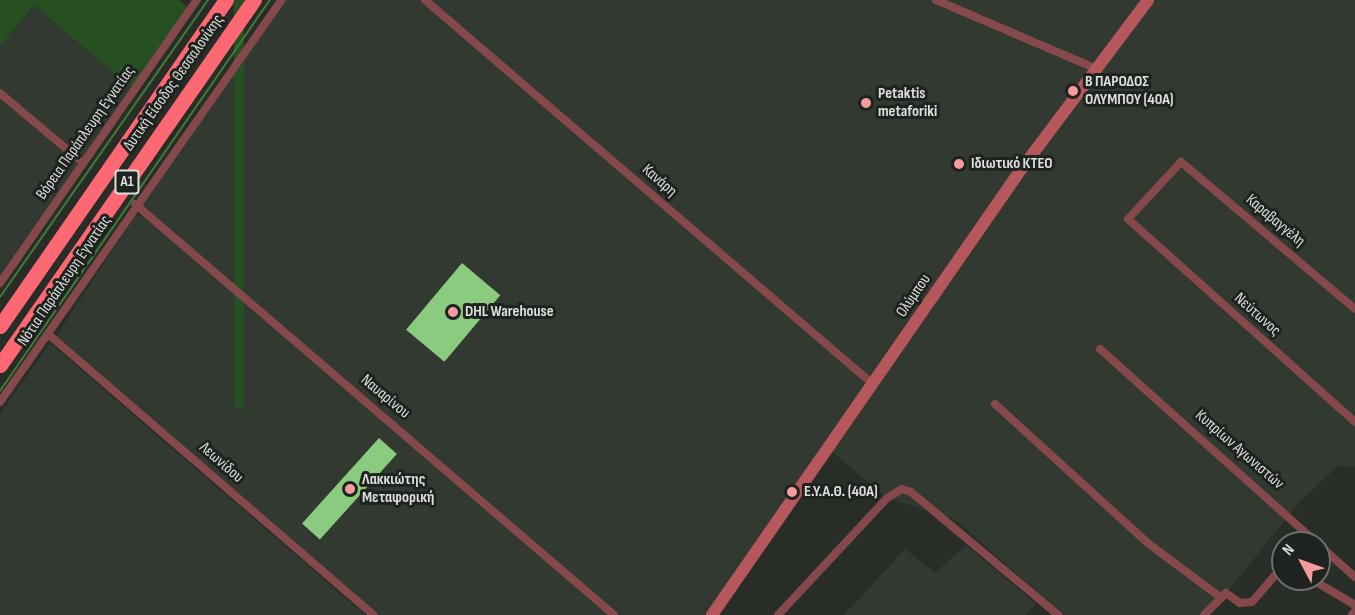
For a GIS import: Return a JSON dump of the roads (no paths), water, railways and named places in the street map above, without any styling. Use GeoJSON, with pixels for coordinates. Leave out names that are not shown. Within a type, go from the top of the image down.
{"type":"FeatureCollection","features":[{"type":"Feature","properties":{"kind":"highway","name":"Δυτική Είσοδος Θεσσαλονίκης"},"geometry":{"type":"LineString","coordinates":[[0,326],[226,0]]}},
{"type":"Feature","properties":{"kind":"highway","name":"Δυτική Είσοδος Θεσσαλονίκης"},"geometry":{"type":"LineString","coordinates":[[0,364],[254,0]]}},
{"type":"Feature","properties":{"kind":"street","name":"Βόρεια Παράπλευρη Εγνατίας"},"geometry":{"type":"LineString","coordinates":[[0,283],[197,0]]}},
{"type":"Feature","properties":{"kind":"street","name":"Νότια Παράπλευρη Εγνατίας"},"geometry":{"type":"LineString","coordinates":[[0,402],[135,204],[280,0]]}},
{"type":"Feature","properties":{"kind":"street","name":"Κανάρη"},"geometry":{"type":"LineString","coordinates":[[425,0],[874,385]]}},
{"type":"Feature","properties":{"kind":"street"},"geometry":{"type":"LineString","coordinates":[[936,0],[1099,70]]}},
{"type":"Feature","properties":{"kind":"street","name":"Ολύμπου"},"geometry":{"type":"LineString","coordinates":[[716,614],[1022,168],[1099,70],[1149,0]]}},
{"type":"Feature","properties":{"kind":"street"},"geometry":{"type":"LineString","coordinates":[[0,93],[83,163]]}},
{"type":"Feature","properties":{"kind":"street","name":"Καραβαγγέλη"},"geometry":{"type":"LineString","coordinates":[[1138,233],[1128,219],[1174,164],[1183,163],[1355,309]]}},
{"type":"Feature","properties":{"kind":"street","name":"Ναυαρίνου"},"geometry":{"type":"LineString","coordinates":[[135,204],[614,615]]}},
{"type":"Feature","properties":{"kind":"street","name":"Νεύτωνος"},"geometry":{"type":"LineString","coordinates":[[1138,233],[1355,422]]}},
{"type":"Feature","properties":{"kind":"street","name":"Λεωνίδου"},"geometry":{"type":"LineString","coordinates":[[48,334],[374,615]]}},
{"type":"Feature","properties":{"kind":"street","name":"Κυπρίων Αγωνιστών"},"geometry":{"type":"LineString","coordinates":[[1100,349],[1355,577]]}},
{"type":"Feature","properties":{"kind":"street"},"geometry":{"type":"LineString","coordinates":[[995,404],[1149,544],[1220,597]]}},
{"type":"Feature","properties":{"kind":"street"},"geometry":{"type":"LineString","coordinates":[[778,615],[887,498],[902,489],[1058,615]]}},
{"type":"Feature","properties":{"kind":"street"},"geometry":{"type":"LineString","coordinates":[[1204,615],[1220,597],[1228,593],[1248,604],[1271,581]]}},
{"type":"Feature","properties":{"kind":"street"},"geometry":{"type":"LineString","coordinates":[[1331,591],[1355,605]]}},
{"type":"Feature","properties":{"kind":"street"},"geometry":{"type":"LineString","coordinates":[[1352,615],[1355,611]]}},
{"type":"Feature","properties":{"kind":"waterway"},"geometry":{"type":"LineString","coordinates":[[0,297],[208,0]]}},
{"type":"Feature","properties":{"kind":"waterway"},"geometry":{"type":"LineString","coordinates":[[0,391],[270,0]]}},
{"type":"Feature","properties":{"kind":"place","name":"Β ΠΑΡΟΔΟΣ ΟΛΥΜΠΟΥ (40Α)"},"geometry":{"type":"Point","coordinates":[1073,91]}},
{"type":"Feature","properties":{"kind":"place","name":"Petaktis metaforiki"},"geometry":{"type":"Point","coordinates":[866,103]}},
{"type":"Feature","properties":{"kind":"place","name":"Ιδιωτικό ΚΤΕΟ"},"geometry":{"type":"Point","coordinates":[959,164]}},
{"type":"Feature","properties":{"kind":"place","name":"DHL Warehouse"},"geometry":{"type":"Point","coordinates":[453,312]}},
{"type":"Feature","properties":{"kind":"place","name":"Λακκιώτης Μεταφορική"},"geometry":{"type":"Point","coordinates":[350,489]}},
{"type":"Feature","properties":{"kind":"place","name":"Ε.Υ.Α.Θ. (40Α)"},"geometry":{"type":"Point","coordinates":[792,492]}}]}
